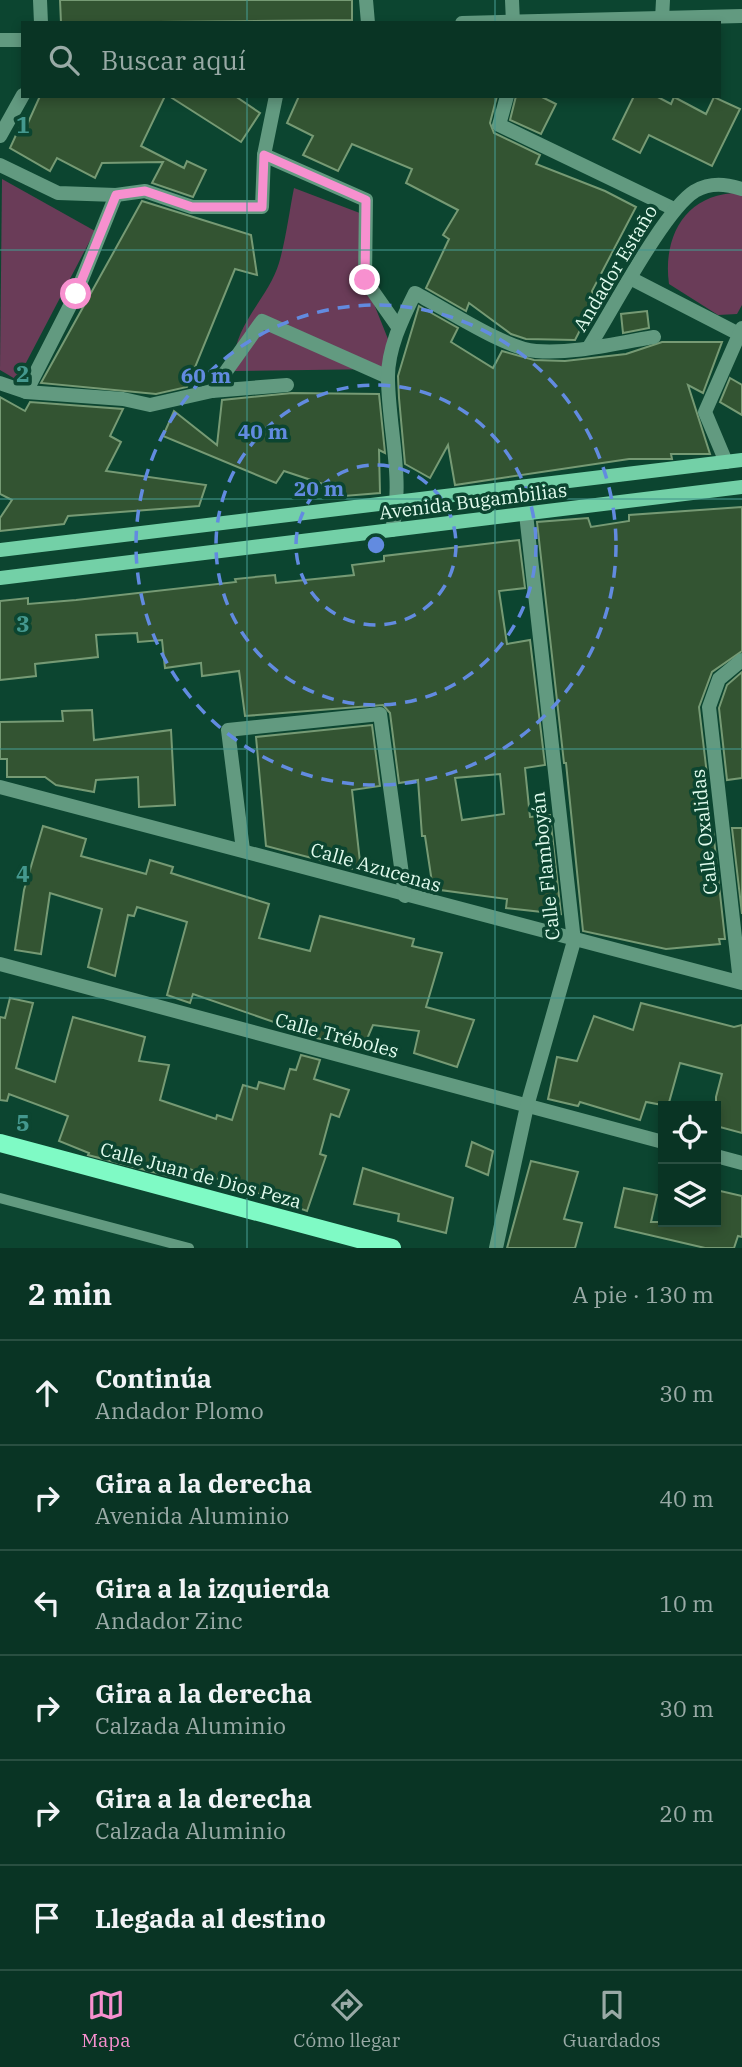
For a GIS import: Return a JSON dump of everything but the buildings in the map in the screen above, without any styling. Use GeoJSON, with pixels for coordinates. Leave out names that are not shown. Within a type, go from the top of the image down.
{"type":"FeatureCollection","features":[{"type":"Feature","properties":{"kind":"main road","name":"Avenida Bugambilias"},"geometry":{"type":"LineString","coordinates":[[0,550],[742,460]]}},
{"type":"Feature","properties":{"kind":"main road","name":"Avenida Bugambilias"},"geometry":{"type":"LineString","coordinates":[[0,578],[742,487]]}},
{"type":"Feature","properties":{"kind":"main road","name":"Calle Juan de Dios Peza"},"geometry":{"type":"LineString","coordinates":[[0,1143],[392,1248]]}},
{"type":"Feature","properties":{"kind":"street"},"geometry":{"type":"LineString","coordinates":[[40,0],[41,21]]}},
{"type":"Feature","properties":{"kind":"street"},"geometry":{"type":"LineString","coordinates":[[366,0],[368,21]]}},
{"type":"Feature","properties":{"kind":"street"},"geometry":{"type":"LineString","coordinates":[[512,0],[513,21]]}},
{"type":"Feature","properties":{"kind":"street"},"geometry":{"type":"LineString","coordinates":[[662,19],[663,0]]}},
{"type":"Feature","properties":{"kind":"street"},"geometry":{"type":"LineString","coordinates":[[563,21],[742,16]]}},
{"type":"Feature","properties":{"kind":"street"},"geometry":{"type":"LineString","coordinates":[[0,40],[21,40]]}},
{"type":"Feature","properties":{"kind":"street"},"geometry":{"type":"LineString","coordinates":[[0,136],[21,98]]}},
{"type":"Feature","properties":{"kind":"street"},"geometry":{"type":"LineString","coordinates":[[0,165],[58,193],[116,195],[145,191],[192,207],[262,207],[264,155],[276,98]]}},
{"type":"Feature","properties":{"kind":"street"},"geometry":{"type":"LineString","coordinates":[[506,98],[499,125],[674,209],[697,190],[710,186],[722,183],[742,189]]}},
{"type":"Feature","properties":{"kind":"street"},"geometry":{"type":"LineString","coordinates":[[264,155],[366,200],[365,280],[398,327]]}},
{"type":"Feature","properties":{"kind":"street"},"geometry":{"type":"LineString","coordinates":[[26,392],[76,294],[116,195]]}},
{"type":"Feature","properties":{"kind":"street","name":"Andador Estaño"},"geometry":{"type":"LineString","coordinates":[[589,347],[674,209]]}},
{"type":"Feature","properties":{"kind":"street"},"geometry":{"type":"LineString","coordinates":[[632,279],[741,331],[705,412],[726,462]]}},
{"type":"Feature","properties":{"kind":"street"},"geometry":{"type":"LineString","coordinates":[[392,530],[399,502],[388,377],[398,327],[415,293],[508,342],[534,351],[589,347],[654,337]]}},
{"type":"Feature","properties":{"kind":"street"},"geometry":{"type":"LineString","coordinates":[[212,391],[262,321],[388,377]]}},
{"type":"Feature","properties":{"kind":"street"},"geometry":{"type":"LineString","coordinates":[[0,383],[26,392],[123,399],[150,405],[212,391],[287,384]]}},
{"type":"Feature","properties":{"kind":"street","name":"Calle Flamboyán"},"geometry":{"type":"LineString","coordinates":[[496,1248],[527,1106],[574,941],[526,514]]}},
{"type":"Feature","properties":{"kind":"street","name":"Calle Oxalidas"},"geometry":{"type":"LineString","coordinates":[[741,983],[709,706],[719,679],[742,660]]}},
{"type":"Feature","properties":{"kind":"street"},"geometry":{"type":"LineString","coordinates":[[243,850],[228,730],[380,715],[405,896]]}},
{"type":"Feature","properties":{"kind":"street","name":"Calle Azucenas"},"geometry":{"type":"LineString","coordinates":[[0,787],[243,850],[574,941],[741,983]]}},
{"type":"Feature","properties":{"kind":"street","name":"Calle Tréboles"},"geometry":{"type":"LineString","coordinates":[[0,964],[658,1141]]}},
{"type":"Feature","properties":{"kind":"street"},"geometry":{"type":"LineString","coordinates":[[721,1157],[742,1163]]}},
{"type":"Feature","properties":{"kind":"lane"},"geometry":{"type":"LineString","coordinates":[[0,1198],[189,1248]]}},
{"type":"Feature","properties":{"kind":"shaded area"},"geometry":{"type":"Polygon","coordinates":[[[2,179],[95,231],[17,380],[0,370],[2,179]]]}},
{"type":"Feature","properties":{"kind":"shaded area"},"geometry":{"type":"Polygon","coordinates":[[[294,188],[365,215],[362,274],[392,349],[381,369],[235,371],[237,342],[274,277],[279,263],[294,188]]]}},
{"type":"Feature","properties":{"kind":"shaded area"},"geometry":{"type":"Polygon","coordinates":[[[742,193],[742,305],[737,314],[718,315],[669,284],[670,248],[683,219],[693,208],[707,199],[723,194],[742,193]]]}},
{"type":"Feature","properties":{"kind":"route"},"geometry":{"type":"LineString","coordinates":[[76,294],[116,195],[145,191],[192,207],[262,207],[264,155],[366,200],[365,280]]}}]}
